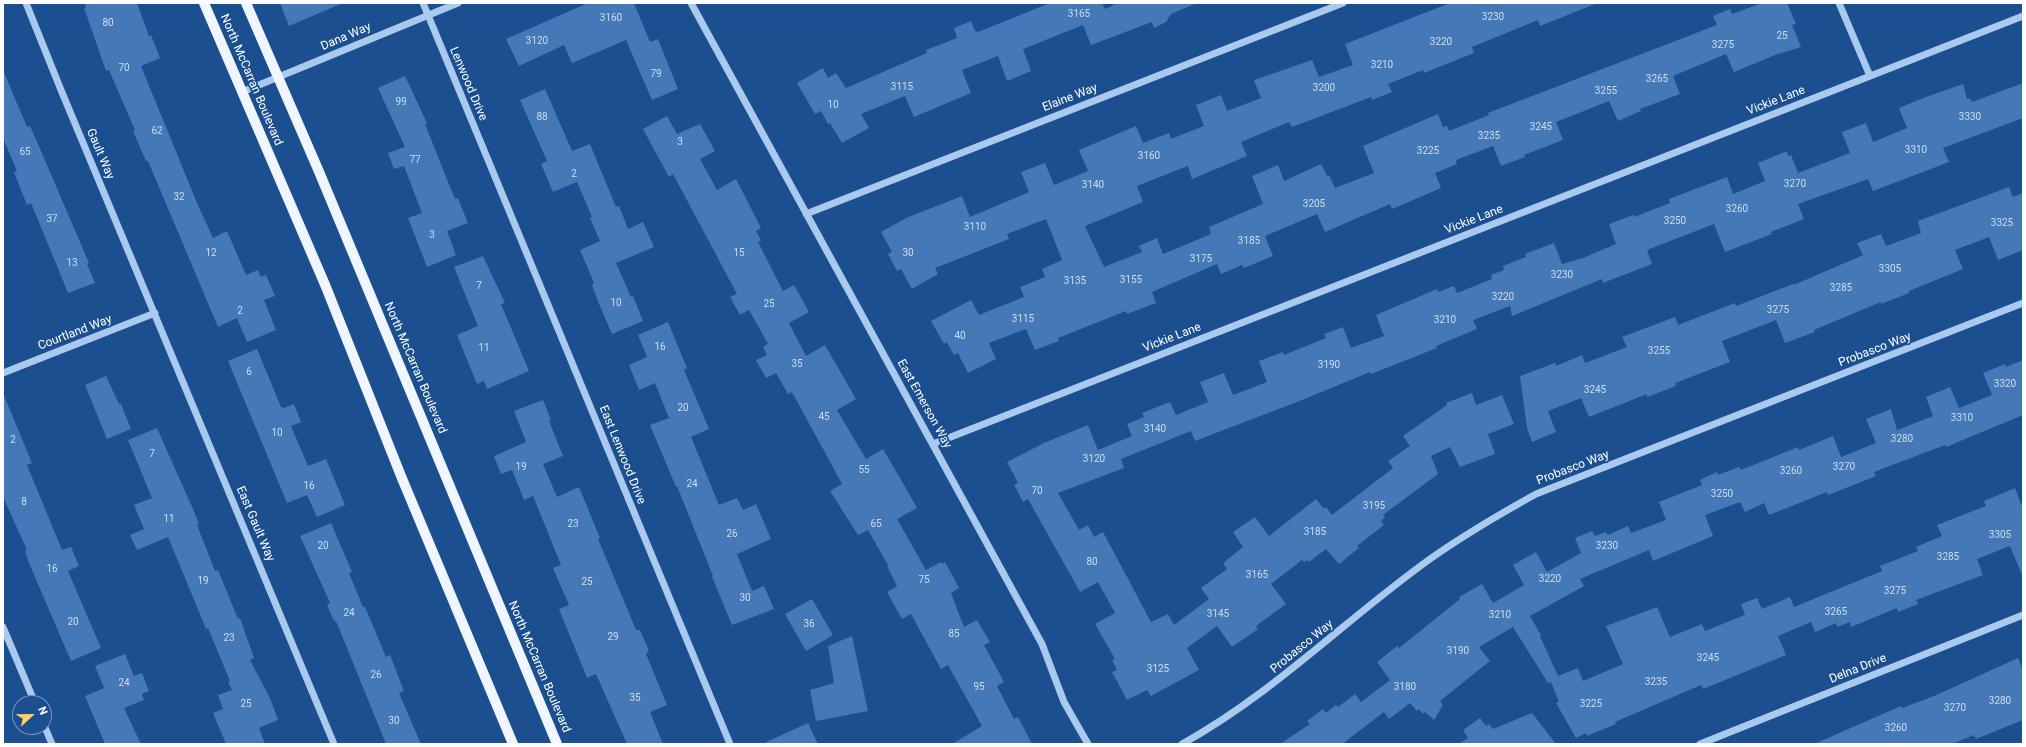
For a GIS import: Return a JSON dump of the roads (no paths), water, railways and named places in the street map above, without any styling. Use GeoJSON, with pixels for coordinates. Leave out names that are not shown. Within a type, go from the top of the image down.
{"type":"FeatureCollection","features":[{"type":"Feature","properties":{"kind":"main road","name":"North McCarran Boulevard"},"geometry":{"type":"LineString","coordinates":[[204,3],[326,287],[401,476],[513,744]]}},
{"type":"Feature","properties":{"kind":"main road","name":"North McCarran Boulevard"},"geometry":{"type":"LineString","coordinates":[[246,3],[320,174],[557,744]]}},
{"type":"Feature","properties":{"kind":"street","name":"Gault Way"},"geometry":{"type":"LineString","coordinates":[[26,3],[155,313]]}},
{"type":"Feature","properties":{"kind":"street","name":"Lenwood Drive"},"geometry":{"type":"LineString","coordinates":[[423,3],[494,174]]}},
{"type":"Feature","properties":{"kind":"street","name":"Dana Way"},"geometry":{"type":"LineString","coordinates":[[242,92],[458,3]]}},
{"type":"Feature","properties":{"kind":"street","name":"East Emerson Way"},"geometry":{"type":"LineString","coordinates":[[691,3],[1042,644],[1064,702],[1088,744]]}},
{"type":"Feature","properties":{"kind":"street","name":"Elaine Way"},"geometry":{"type":"LineString","coordinates":[[806,214],[1342,3]]}},
{"type":"Feature","properties":{"kind":"street"},"geometry":{"type":"LineString","coordinates":[[1839,3],[1870,76]]}},
{"type":"Feature","properties":{"kind":"street","name":"Vickie Lane"},"geometry":{"type":"LineString","coordinates":[[933,444],[2023,16]]}},
{"type":"Feature","properties":{"kind":"street","name":"East Lenwood Drive"},"geometry":{"type":"LineString","coordinates":[[494,174],[730,744]]}},
{"type":"Feature","properties":{"kind":"street","name":"Probasco Way"},"geometry":{"type":"LineString","coordinates":[[1182,744],[1252,700],[1430,559],[1484,523],[1536,494],[2023,303]]}},
{"type":"Feature","properties":{"kind":"street","name":"Courtland Way"},"geometry":{"type":"LineString","coordinates":[[3,373],[155,313]]}},
{"type":"Feature","properties":{"kind":"street","name":"East Gault Way"},"geometry":{"type":"LineString","coordinates":[[155,313],[334,744]]}},
{"type":"Feature","properties":{"kind":"street","name":"Delna Drive"},"geometry":{"type":"LineString","coordinates":[[1700,744],[2023,615]]}},
{"type":"Feature","properties":{"kind":"street"},"geometry":{"type":"LineString","coordinates":[[3,627],[32,695]]}}]}
